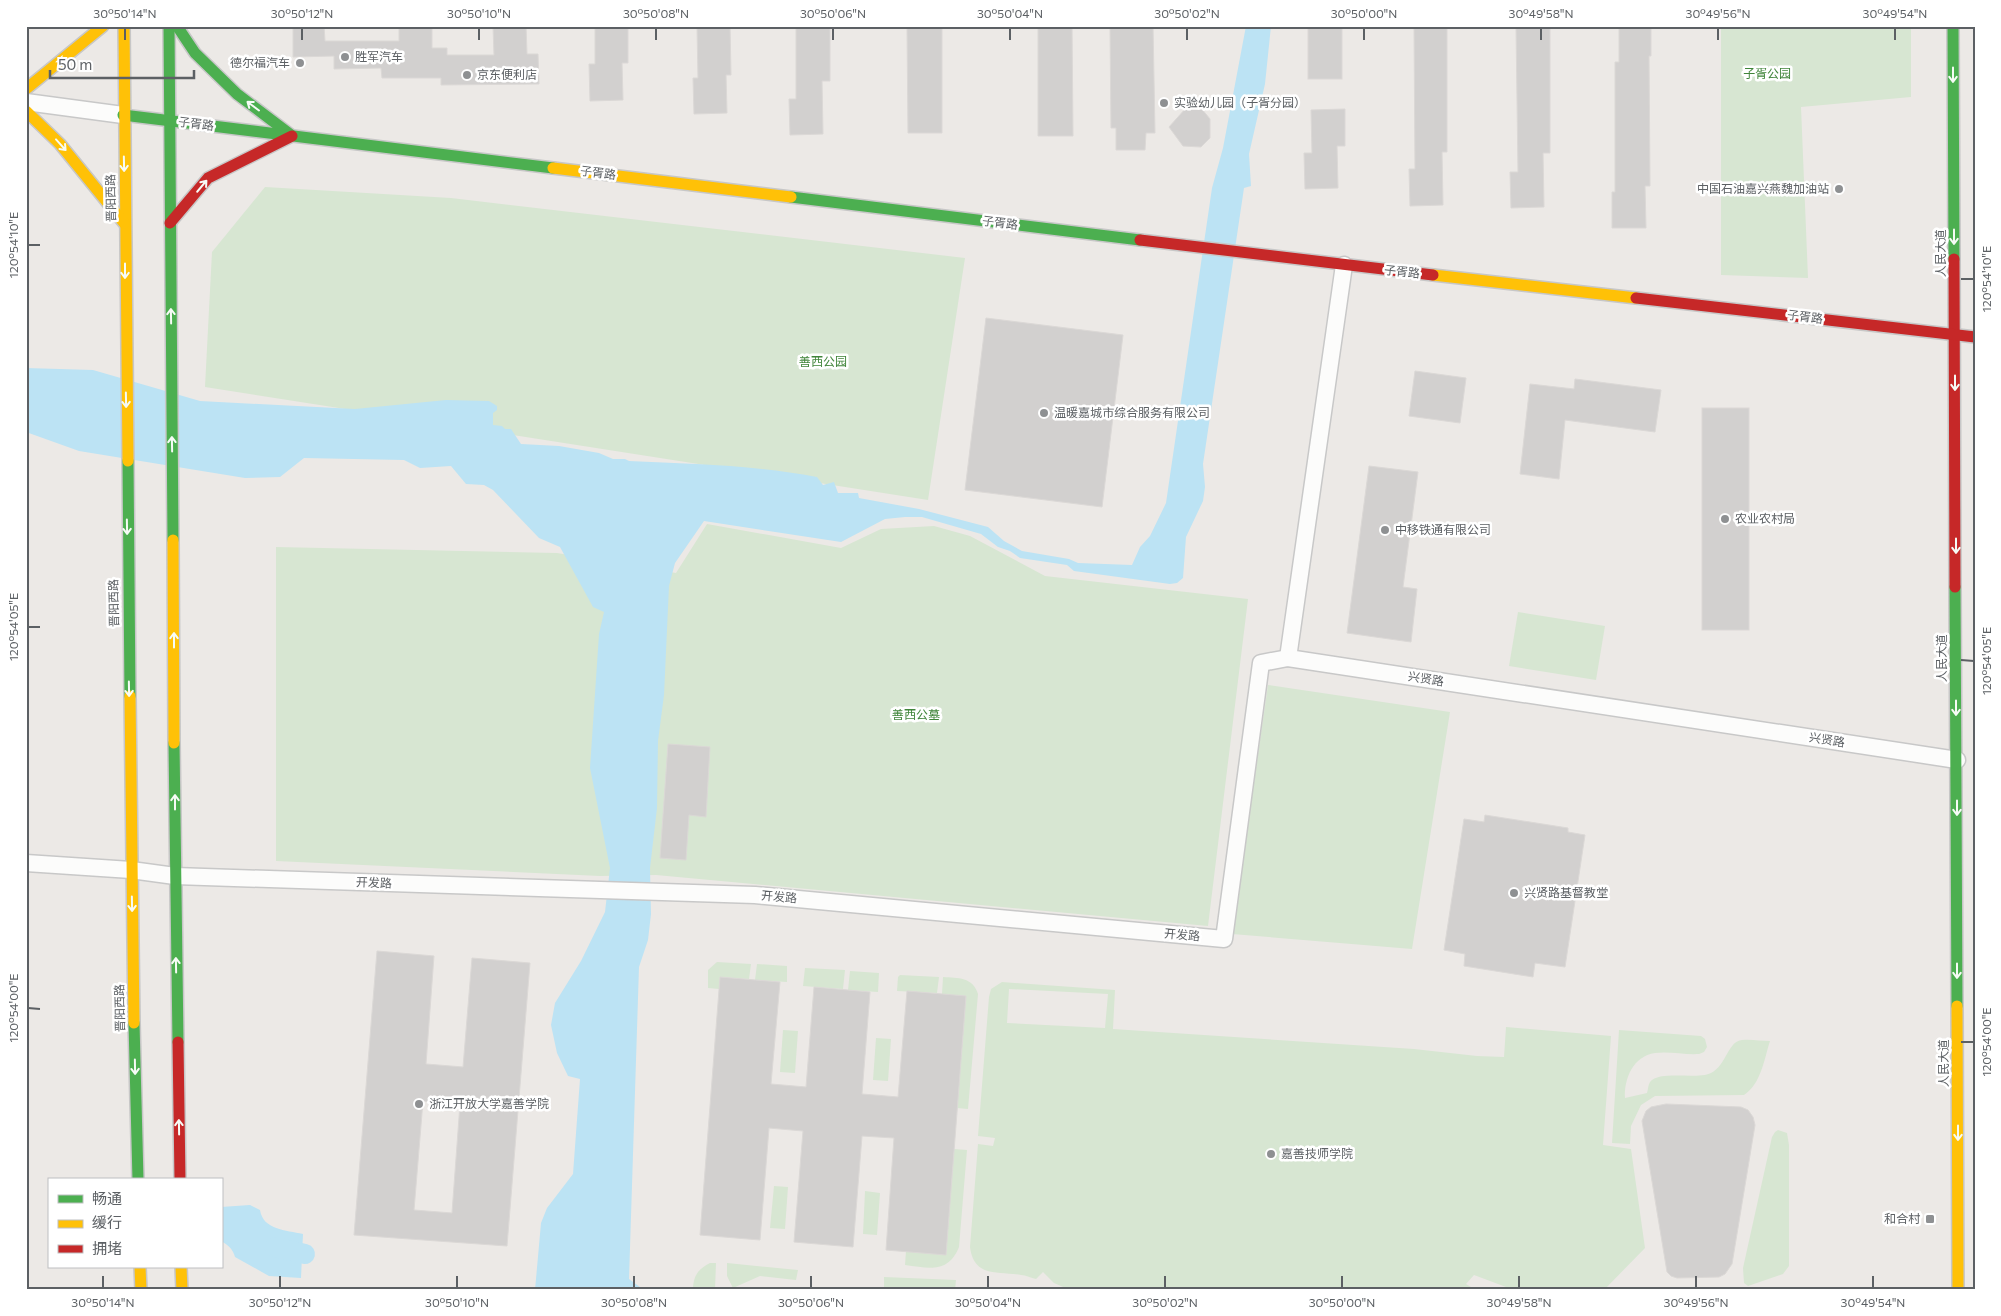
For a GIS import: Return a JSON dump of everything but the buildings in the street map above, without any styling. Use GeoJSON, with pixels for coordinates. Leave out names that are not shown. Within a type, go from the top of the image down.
{"type":"FeatureCollection","features":[{"type":"Feature","properties":{"kind":"main road"},"geometry":{"type":"LineString","coordinates":[[26,90],[33,82],[103,26]]}},
{"type":"Feature","properties":{"kind":"main road","name":"晋阳西路"},"geometry":{"type":"LineString","coordinates":[[124,26],[125,352],[131,870],[138,1174]]}},
{"type":"Feature","properties":{"kind":"main road"},"geometry":{"type":"LineString","coordinates":[[169,26],[175,876],[180,1178]]}},
{"type":"Feature","properties":{"kind":"main road"},"geometry":{"type":"LineString","coordinates":[[170,223],[208,178],[292,136],[237,94],[195,53],[177,26]]}},
{"type":"Feature","properties":{"kind":"main road","name":"人民大道"},"geometry":{"type":"LineString","coordinates":[[1953,26],[1958,1290]]}},
{"type":"Feature","properties":{"kind":"main road"},"geometry":{"type":"LineString","coordinates":[[26,111],[60,144],[124,222]]}},
{"type":"Feature","properties":{"kind":"main road","name":"子胥路"},"geometry":{"type":"LineString","coordinates":[[124,115],[1344,265],[1975,337]]}},
{"type":"Feature","properties":{"kind":"main road"},"geometry":{"type":"LineString","coordinates":[[140,1268],[140,1290]]}},
{"type":"Feature","properties":{"kind":"main road"},"geometry":{"type":"LineString","coordinates":[[181,1268],[182,1290]]}},
{"type":"Feature","properties":{"kind":"street","name":"子胥路"},"geometry":{"type":"LineString","coordinates":[[26,102],[124,115]]}},
{"type":"Feature","properties":{"kind":"street"},"geometry":{"type":"LineString","coordinates":[[1288,658],[1344,265]]}},
{"type":"Feature","properties":{"kind":"street","name":"兴贤路"},"geometry":{"type":"LineString","coordinates":[[1288,658],[1956,760]]}},
{"type":"Feature","properties":{"kind":"street","name":"开发路"},"geometry":{"type":"LineString","coordinates":[[26,863],[131,870],[175,876],[755,895],[1224,939],[1260,663],[1288,658]]}},
{"type":"Feature","properties":{"kind":"green space","name":"子胥公园"},"geometry":{"type":"Polygon","coordinates":[[[1721,26],[1911,26],[1911,97],[1801,107],[1808,278],[1721,275],[1721,26]]]}},
{"type":"Feature","properties":{"kind":"green space","name":"善西公园"},"geometry":{"type":"Polygon","coordinates":[[[265,187],[451,198],[965,258],[928,500],[205,387],[212,252],[265,187]]]}},
{"type":"Feature","properties":{"kind":"green space","name":"善西公墓"},"geometry":{"type":"Polygon","coordinates":[[[707,524],[841,548],[881,529],[934,526],[970,536],[1045,576],[1248,599],[1208,926],[656,875],[600,876],[276,861],[276,547],[557,553],[676,573],[707,524]]]}},
{"type":"Feature","properties":{"kind":"green space"},"geometry":{"type":"Polygon","coordinates":[[[1518,612],[1605,626],[1596,680],[1509,666],[1518,612]]]}},
{"type":"Feature","properties":{"kind":"green space"},"geometry":{"type":"Polygon","coordinates":[[[1268,685],[1450,712],[1412,949],[1232,934],[1268,685]]]}},
{"type":"Feature","properties":{"kind":"green space"},"geometry":{"type":"Polygon","coordinates":[[[717,962],[751,964],[749,979],[720,977],[719,989],[708,988],[708,970],[717,962]]]}},
{"type":"Feature","properties":{"kind":"green space"},"geometry":{"type":"Polygon","coordinates":[[[757,964],[787,966],[787,982],[755,980],[757,964]]]}},
{"type":"Feature","properties":{"kind":"green space"},"geometry":{"type":"Polygon","coordinates":[[[805,968],[845,970],[843,989],[803,986],[805,968]]]}},
{"type":"Feature","properties":{"kind":"green space"},"geometry":{"type":"Polygon","coordinates":[[[850,971],[879,973],[878,992],[848,990],[850,971]]]}},
{"type":"Feature","properties":{"kind":"green space"},"geometry":{"type":"Polygon","coordinates":[[[900,975],[939,977],[937,993],[897,991],[898,977],[900,975]]]}},
{"type":"Feature","properties":{"kind":"green space"},"geometry":{"type":"Polygon","coordinates":[[[943,977],[969,981],[976,988],[978,994],[968,1109],[957,1108],[966,996],[942,994],[943,977]]]}},
{"type":"Feature","properties":{"kind":"green space"},"geometry":{"type":"Polygon","coordinates":[[[1002,982],[1115,990],[1113,1029],[1414,1049],[1504,1057],[1506,1027],[1611,1036],[1603,1145],[1631,1149],[1645,1248],[1604,1290],[1514,1290],[1474,1275],[1466,1284],[1476,1290],[1070,1290],[1054,1283],[1043,1272],[1036,1279],[1023,1275],[988,1271],[976,1264],[970,1247],[978,1144],[993,1146],[995,1138],[978,1136],[991,989],[1002,982]],[[1009,989],[1007,1023],[1105,1028],[1108,994],[1009,989]]]}},
{"type":"Feature","properties":{"kind":"green space"},"geometry":{"type":"Polygon","coordinates":[[[783,1030],[798,1031],[795,1073],[780,1072],[783,1030]]]}},
{"type":"Feature","properties":{"kind":"green space"},"geometry":{"type":"Polygon","coordinates":[[[1619,1030],[1701,1036],[1705,1039],[1707,1047],[1704,1052],[1699,1054],[1655,1053],[1647,1055],[1631,1070],[1626,1083],[1625,1098],[1647,1093],[1649,1083],[1655,1078],[1697,1076],[1711,1073],[1716,1070],[1737,1041],[1770,1041],[1758,1078],[1744,1095],[1655,1096],[1641,1105],[1631,1126],[1630,1144],[1612,1143],[1619,1030]]]}},
{"type":"Feature","properties":{"kind":"green space"},"geometry":{"type":"Polygon","coordinates":[[[876,1038],[891,1039],[888,1081],[873,1080],[876,1038]]]}},
{"type":"Feature","properties":{"kind":"green space"},"geometry":{"type":"Polygon","coordinates":[[[1778,1130],[1787,1133],[1789,1145],[1789,1266],[1783,1274],[1748,1286],[1744,1283],[1743,1268],[1772,1137],[1778,1130]]]}},
{"type":"Feature","properties":{"kind":"green space"},"geometry":{"type":"Polygon","coordinates":[[[954,1149],[967,1150],[959,1247],[955,1256],[949,1262],[937,1267],[905,1265],[906,1251],[946,1254],[954,1149]]]}},
{"type":"Feature","properties":{"kind":"green space"},"geometry":{"type":"Polygon","coordinates":[[[774,1186],[788,1187],[785,1229],[770,1228],[774,1186]]]}},
{"type":"Feature","properties":{"kind":"green space"},"geometry":{"type":"Polygon","coordinates":[[[865,1191],[880,1193],[877,1235],[863,1234],[865,1191]]]}},
{"type":"Feature","properties":{"kind":"green space"},"geometry":{"type":"Polygon","coordinates":[[[710,1263],[716,1263],[715,1290],[693,1290],[697,1274],[710,1263]]]}},
{"type":"Feature","properties":{"kind":"green space"},"geometry":{"type":"Polygon","coordinates":[[[727,1263],[798,1270],[796,1280],[760,1276],[733,1288],[727,1276],[727,1263]]]}},
{"type":"Feature","properties":{"kind":"green space"},"geometry":{"type":"Polygon","coordinates":[[[884,1277],[956,1280],[955,1290],[884,1288],[884,1277]]]}},
{"type":"Feature","properties":{"kind":"water"},"geometry":{"type":"Polygon","coordinates":[[[1246,26],[1271,26],[1265,84],[1249,154],[1251,186],[1244,188],[1203,464],[1205,487],[1203,501],[1186,537],[1183,578],[1177,583],[1170,584],[1074,571],[1067,565],[1020,558],[1010,551],[998,547],[981,534],[922,517],[885,519],[841,542],[704,521],[675,563],[669,586],[664,695],[658,741],[657,808],[650,868],[651,914],[648,940],[639,967],[629,1279],[644,1290],[535,1290],[541,1223],[547,1208],[573,1174],[580,1079],[568,1076],[557,1053],[551,1025],[555,1003],[581,961],[605,912],[610,868],[590,768],[599,634],[604,612],[593,607],[560,547],[539,538],[493,490],[484,485],[466,484],[451,466],[420,468],[404,460],[304,458],[280,477],[245,478],[79,451],[26,432],[26,368],[93,370],[200,401],[355,409],[446,400],[489,401],[497,406],[497,410],[493,413],[493,425],[511,429],[521,444],[559,446],[599,453],[613,459],[629,461],[747,467],[817,477],[823,485],[834,482],[838,493],[858,493],[859,498],[919,509],[988,527],[1004,541],[1022,551],[1069,559],[1078,563],[1132,565],[1140,547],[1150,536],[1166,503],[1212,188],[1223,148],[1246,26]]]}},
{"type":"Feature","properties":{"kind":"water"},"geometry":{"type":"Polygon","coordinates":[[[250,1205],[260,1210],[262,1217],[270,1225],[303,1234],[301,1278],[269,1276],[235,1257],[230,1248],[222,1242],[222,1207],[250,1205]]]}},
{"type":"Feature","properties":{"kind":"waterway"},"geometry":{"type":"LineString","coordinates":[[275,1247],[305,1254]]}},
{"type":"Feature","properties":{"kind":"traffic: fast"},"geometry":{"type":"LineString","coordinates":[[169,26],[173,540]]}},
{"type":"Feature","properties":{"kind":"traffic: fast"},"geometry":{"type":"LineString","coordinates":[[177,26],[195,53],[237,94],[291,135]]}},
{"type":"Feature","properties":{"kind":"traffic: fast"},"geometry":{"type":"LineString","coordinates":[[1953,26],[1954,259]]}},
{"type":"Feature","properties":{"kind":"traffic: fast"},"geometry":{"type":"LineString","coordinates":[[123,115],[553,168]]}},
{"type":"Feature","properties":{"kind":"traffic: fast"},"geometry":{"type":"LineString","coordinates":[[791,197],[1140,240]]}},
{"type":"Feature","properties":{"kind":"traffic: fast"},"geometry":{"type":"LineString","coordinates":[[128,461],[130,696]]}},
{"type":"Feature","properties":{"kind":"traffic: fast"},"geometry":{"type":"LineString","coordinates":[[1955,587],[1957,1006]]}},
{"type":"Feature","properties":{"kind":"traffic: fast"},"geometry":{"type":"LineString","coordinates":[[174,743],[178,1042]]}},
{"type":"Feature","properties":{"kind":"traffic: fast"},"geometry":{"type":"LineString","coordinates":[[134,1023],[138,1178]]}},
{"type":"Feature","properties":{"kind":"traffic: slow"},"geometry":{"type":"LineString","coordinates":[[26,89],[103,26]]}},
{"type":"Feature","properties":{"kind":"traffic: slow"},"geometry":{"type":"LineString","coordinates":[[124,26],[128,461]]}},
{"type":"Feature","properties":{"kind":"traffic: slow"},"geometry":{"type":"LineString","coordinates":[[26,111],[60,144],[124,223]]}},
{"type":"Feature","properties":{"kind":"traffic: slow"},"geometry":{"type":"LineString","coordinates":[[553,168],[791,197]]}},
{"type":"Feature","properties":{"kind":"traffic: slow"},"geometry":{"type":"LineString","coordinates":[[1433,275],[1636,298]]}},
{"type":"Feature","properties":{"kind":"traffic: slow"},"geometry":{"type":"LineString","coordinates":[[173,540],[174,743]]}},
{"type":"Feature","properties":{"kind":"traffic: slow"},"geometry":{"type":"LineString","coordinates":[[130,696],[134,1023]]}},
{"type":"Feature","properties":{"kind":"traffic: slow"},"geometry":{"type":"LineString","coordinates":[[1957,1006],[1958,1290]]}},
{"type":"Feature","properties":{"kind":"traffic: slow"},"geometry":{"type":"LineString","coordinates":[[140,1268],[141,1290]]}},
{"type":"Feature","properties":{"kind":"traffic: slow"},"geometry":{"type":"LineString","coordinates":[[181,1268],[182,1290]]}},
{"type":"Feature","properties":{"kind":"traffic: jam"},"geometry":{"type":"LineString","coordinates":[[170,223],[208,178],[292,136]]}},
{"type":"Feature","properties":{"kind":"traffic: jam"},"geometry":{"type":"LineString","coordinates":[[1140,240],[1433,275]]}},
{"type":"Feature","properties":{"kind":"traffic: jam"},"geometry":{"type":"LineString","coordinates":[[1954,259],[1955,587]]}},
{"type":"Feature","properties":{"kind":"traffic: jam"},"geometry":{"type":"LineString","coordinates":[[1636,298],[1975,337]]}},
{"type":"Feature","properties":{"kind":"traffic: jam"},"geometry":{"type":"LineString","coordinates":[[178,1042],[180,1178]]}},
{"type":"Feature","properties":{"kind":"place","name":"胜军汽车"},"geometry":{"type":"Point","coordinates":[345,57]}},
{"type":"Feature","properties":{"kind":"place","name":"德尔福汽车"},"geometry":{"type":"Point","coordinates":[300,63]}},
{"type":"Feature","properties":{"kind":"place","name":"京东便利店"},"geometry":{"type":"Point","coordinates":[467,75]}},
{"type":"Feature","properties":{"kind":"place","name":"实验幼儿园（子胥分园）"},"geometry":{"type":"Point","coordinates":[1164,103]}},
{"type":"Feature","properties":{"kind":"place","name":"中国石油嘉兴燕魏加油站"},"geometry":{"type":"Point","coordinates":[1839,189]}},
{"type":"Feature","properties":{"kind":"place","name":"温暖嘉城市综合服务有限公司"},"geometry":{"type":"Point","coordinates":[1044,413]}},
{"type":"Feature","properties":{"kind":"place","name":"农业农村局"},"geometry":{"type":"Point","coordinates":[1725,519]}},
{"type":"Feature","properties":{"kind":"place","name":"中移铁通有限公司"},"geometry":{"type":"Point","coordinates":[1385,530]}},
{"type":"Feature","properties":{"kind":"place","name":"兴贤路基督教堂"},"geometry":{"type":"Point","coordinates":[1514,893]}},
{"type":"Feature","properties":{"kind":"place","name":"浙江开放大学嘉善学院"},"geometry":{"type":"Point","coordinates":[419,1104]}},
{"type":"Feature","properties":{"kind":"place","name":"嘉善技师学院"},"geometry":{"type":"Point","coordinates":[1271,1154]}},
{"type":"Feature","properties":{"kind":"place","name":"和合村"},"geometry":{"type":"Point","coordinates":[1930,1219]}}]}
